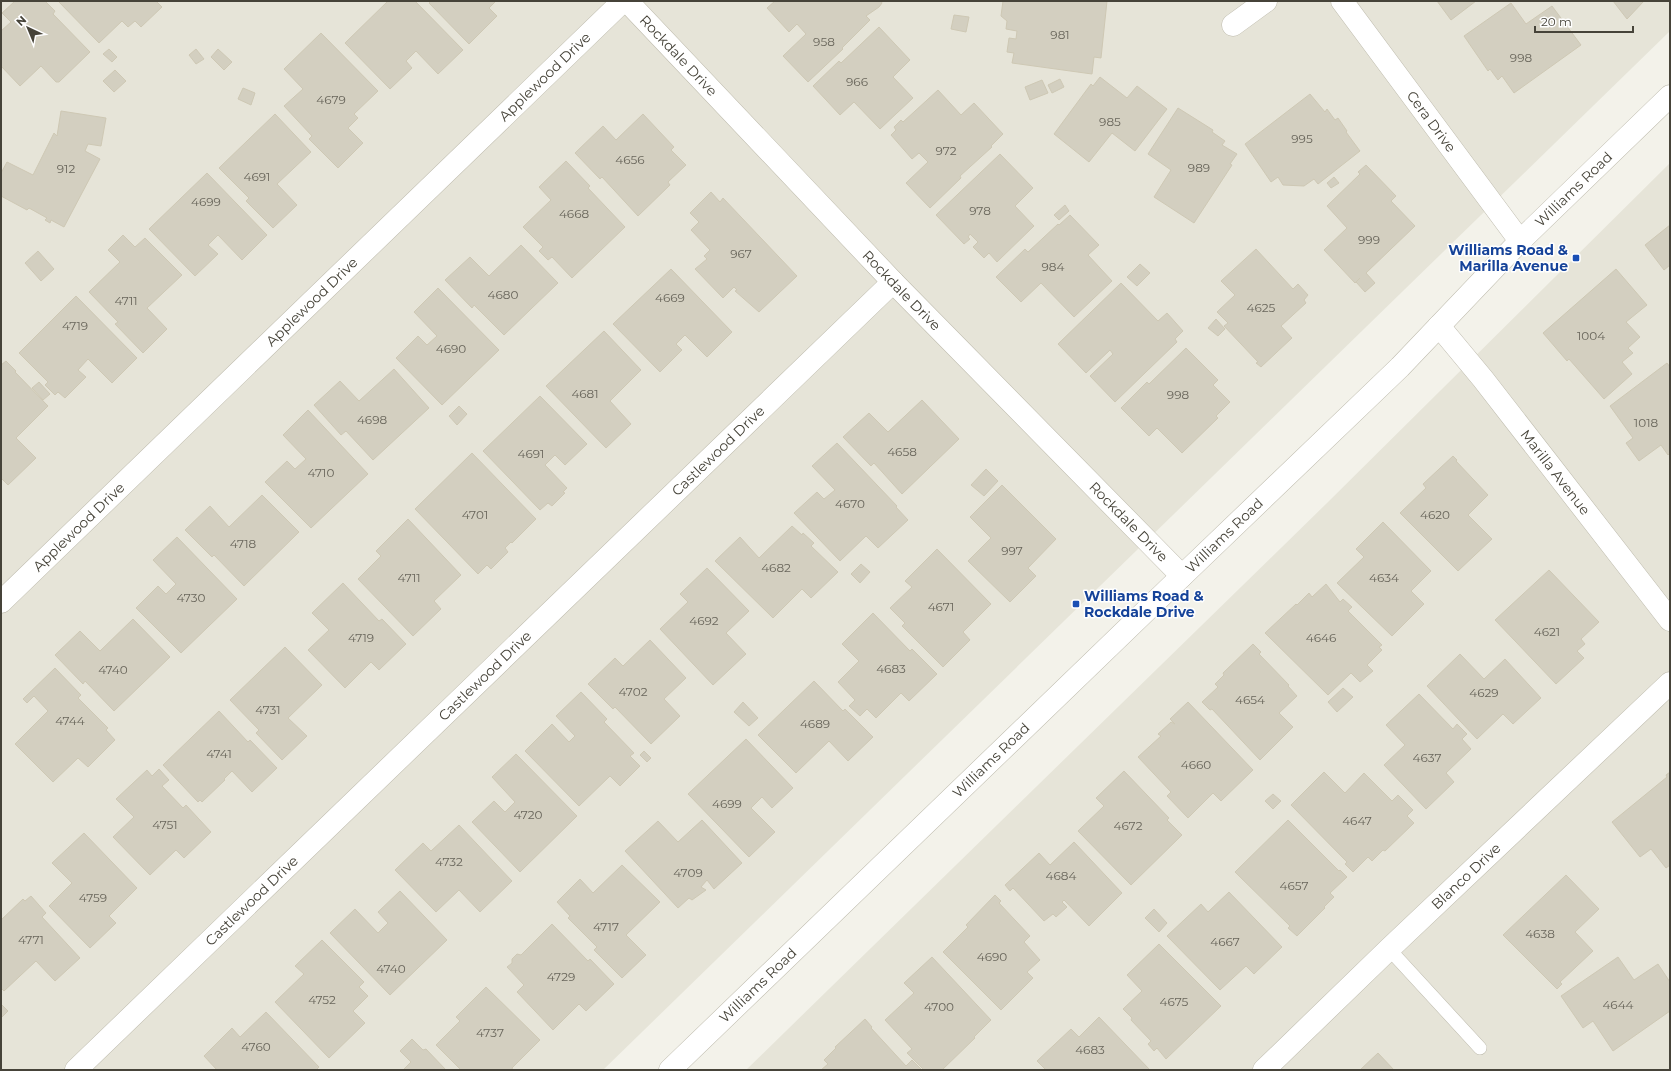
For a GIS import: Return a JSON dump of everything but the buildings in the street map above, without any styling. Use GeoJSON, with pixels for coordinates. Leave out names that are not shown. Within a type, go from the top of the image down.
{"type":"FeatureCollection","features":[{"type":"Feature","properties":{"kind":"street","name":"Applewood Drive"},"geometry":{"type":"LineString","coordinates":[[1,602],[623,1]]}},
{"type":"Feature","properties":{"kind":"street","name":"Rockdale Drive"},"geometry":{"type":"LineString","coordinates":[[627,1],[893,282],[1182,576]]}},
{"type":"Feature","properties":{"kind":"street"},"geometry":{"type":"LineString","coordinates":[[1233,25],[1266,1]]}},
{"type":"Feature","properties":{"kind":"street","name":"Cera Drive"},"geometry":{"type":"LineString","coordinates":[[1342,1],[1520,241]]}},
{"type":"Feature","properties":{"kind":"street","name":"Williams Road"},"geometry":{"type":"LineString","coordinates":[[670,1070],[1400,367],[1520,241],[1670,96]]}},
{"type":"Feature","properties":{"kind":"street","name":"Castlewood Drive"},"geometry":{"type":"LineString","coordinates":[[76,1070],[893,282]]}},
{"type":"Feature","properties":{"kind":"street","name":"Marilla Avenue"},"geometry":{"type":"LineString","coordinates":[[1439,326],[1483,379],[1670,620]]}},
{"type":"Feature","properties":{"kind":"street","name":"Blanco Drive"},"geometry":{"type":"LineString","coordinates":[[1264,1070],[1389,949],[1670,683]]}},
{"type":"Feature","properties":{"kind":"lane"},"geometry":{"type":"LineString","coordinates":[[1389,949],[1480,1048]]}},
{"type":"Feature","properties":{"kind":"shaded area"},"geometry":{"type":"Polygon","coordinates":[[[1,1],[1670,1],[1670,31],[603,1070],[1,1070],[1,1]]]}},
{"type":"Feature","properties":{"kind":"shaded area"},"geometry":{"type":"Polygon","coordinates":[[[1670,163],[1670,1070],[746,1070],[1327,503],[1670,163]]]}},
{"type":"Feature","properties":{"kind":"place","name":"Williams Road & Marilla Avenue"},"geometry":{"type":"Point","coordinates":[1576,258]}},
{"type":"Feature","properties":{"kind":"place","name":"Williams Road & Rockdale Drive"},"geometry":{"type":"Point","coordinates":[1076,604]}}]}
